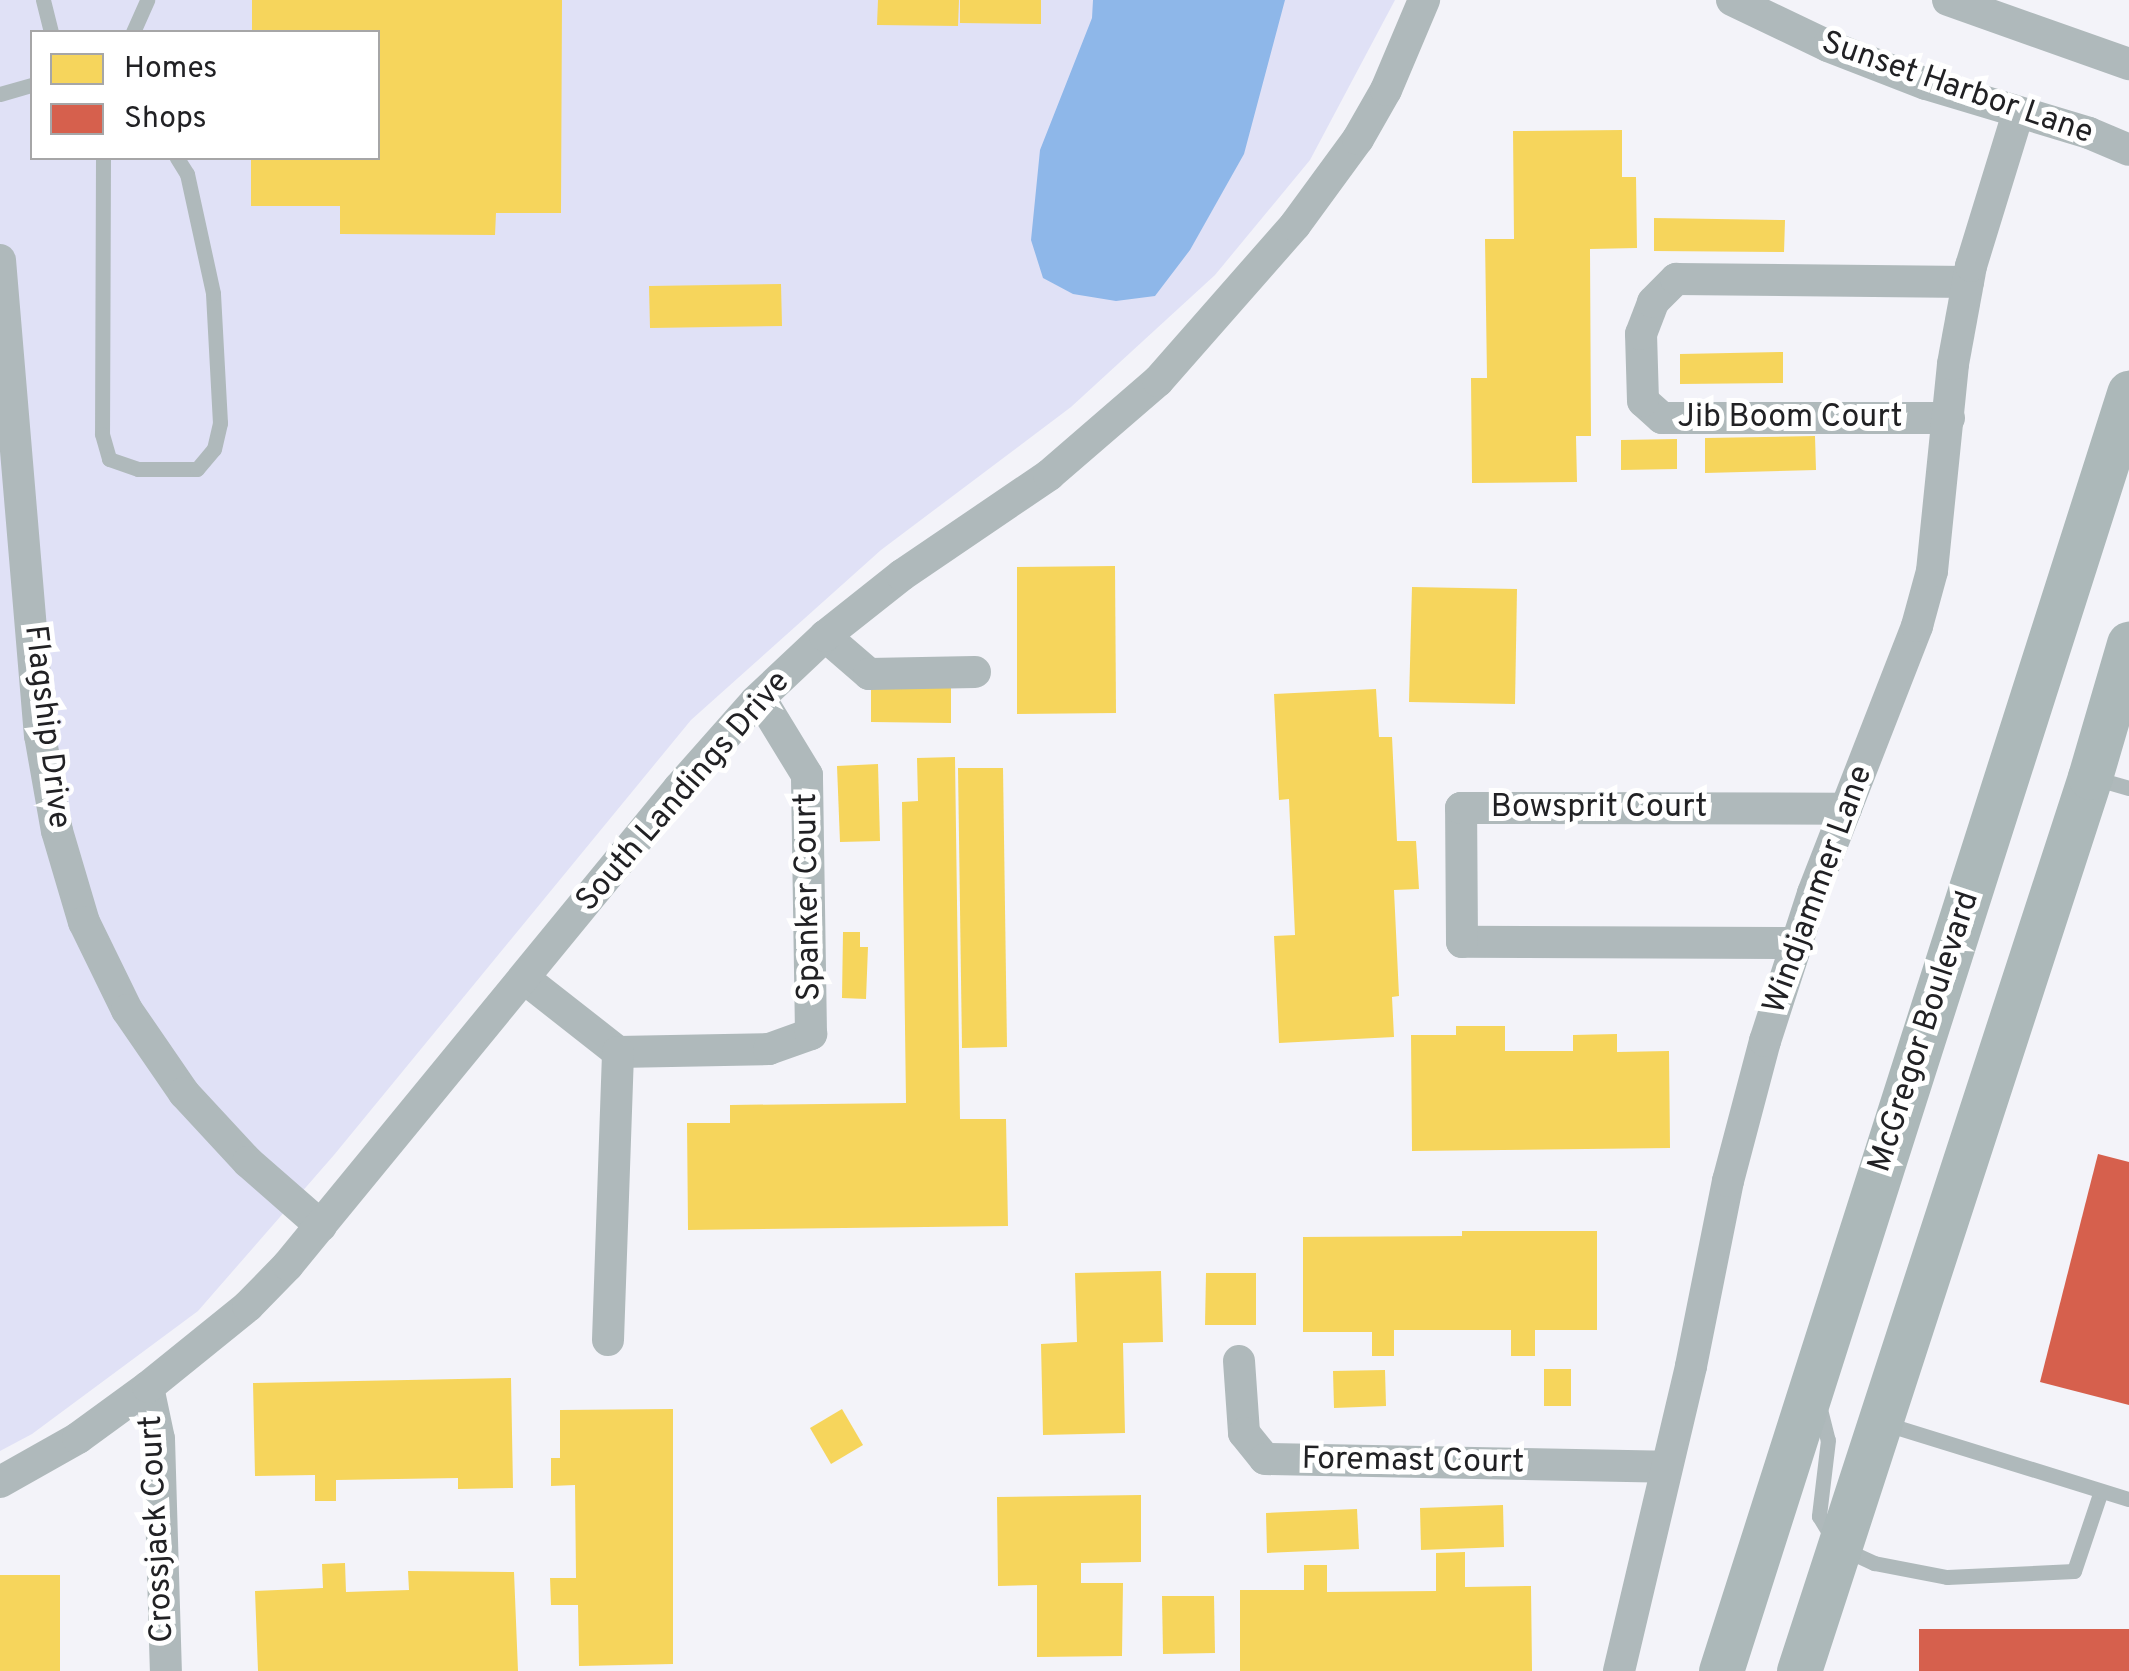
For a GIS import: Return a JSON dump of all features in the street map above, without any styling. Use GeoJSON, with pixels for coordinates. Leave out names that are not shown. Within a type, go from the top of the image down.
{"type":"FeatureCollection","features":[{"type":"Feature","properties":{"kind":"main road","name":"McGregor Boulevard"},"geometry":{"type":"LineString","coordinates":[[1720,1671],[2129,392]]}},
{"type":"Feature","properties":{"kind":"main road"},"geometry":{"type":"LineString","coordinates":[[1798,1671],[1879,1422],[2110,782],[2129,644]]}},
{"type":"Feature","properties":{"kind":"street","name":"South Landings Drive"},"geometry":{"type":"LineString","coordinates":[[0,1482],[78,1438],[148,1388],[248,1306],[320,1226],[679,788],[760,698],[825,636],[902,575],[1049,475],[1158,380],[1295,225],[1358,139],[1402,58],[1424,0]]}},
{"type":"Feature","properties":{"kind":"street","name":"Sunset Harbor Lane"},"geometry":{"type":"LineString","coordinates":[[1732,0],[1828,46],[2018,113],[2089,133],[2129,150]]}},
{"type":"Feature","properties":{"kind":"street"},"geometry":{"type":"LineString","coordinates":[[1948,0],[2129,64]]}},
{"type":"Feature","properties":{"kind":"street","name":"Windjammer Lane"},"geometry":{"type":"LineString","coordinates":[[1619,1671],[1728,1181],[1798,943],[1917,626],[1932,571],[1953,364],[1968,282],[2018,113]]}},
{"type":"Feature","properties":{"kind":"street","name":"Flagship Drive"},"geometry":{"type":"LineString","coordinates":[[0,260],[40,735],[57,831],[84,922],[127,1010],[184,1093],[216,1130],[320,1226]]}},
{"type":"Feature","properties":{"kind":"street","name":"Jib Boom Court"},"geometry":{"type":"LineString","coordinates":[[1950,418],[1662,418],[1643,401],[1641,334],[1652,302],[1676,280],[1968,282]]}},
{"type":"Feature","properties":{"kind":"street"},"geometry":{"type":"LineString","coordinates":[[825,636],[870,674],[975,672]]}},
{"type":"Feature","properties":{"kind":"street","name":"Spanker Court"},"geometry":{"type":"LineString","coordinates":[[618,1052],[770,1049],[811,1034],[807,775],[760,698]]}},
{"type":"Feature","properties":{"kind":"street","name":"Bowsprit Court"},"geometry":{"type":"LineString","coordinates":[[1798,943],[1462,942],[1461,808],[1846,809]]}},
{"type":"Feature","properties":{"kind":"street"},"geometry":{"type":"LineString","coordinates":[[525,978],[618,1052],[608,1340]]}},
{"type":"Feature","properties":{"kind":"street","name":"Foremast Court"},"geometry":{"type":"LineString","coordinates":[[1239,1361],[1244,1433],[1265,1459],[1666,1467]]}},
{"type":"Feature","properties":{"kind":"street","name":"Crossjack Court"},"geometry":{"type":"LineString","coordinates":[[148,1388],[160,1439],[166,1671]]}},
{"type":"Feature","properties":{"kind":"lane"},"geometry":{"type":"LineString","coordinates":[[42,0],[50,30]]}},
{"type":"Feature","properties":{"kind":"lane"},"geometry":{"type":"LineString","coordinates":[[134,30],[147,0]]}},
{"type":"Feature","properties":{"kind":"lane"},"geometry":{"type":"LineString","coordinates":[[0,94],[30,86]]}},
{"type":"Feature","properties":{"kind":"lane"},"geometry":{"type":"LineString","coordinates":[[102,160],[102,434],[109,459],[138,470],[197,469],[214,449],[220,423],[214,293],[187,174],[178,160]]}},
{"type":"Feature","properties":{"kind":"lane"},"geometry":{"type":"LineString","coordinates":[[1813,1379],[1828,1440],[1818,1516],[1837,1546],[1874,1563],[1947,1578],[2074,1571],[2101,1490]]}},
{"type":"Feature","properties":{"kind":"lane"},"geometry":{"type":"LineString","coordinates":[[1879,1422],[2129,1499]]}},
{"type":"Feature","properties":{"kind":"shaded area"},"geometry":{"type":"Polygon","coordinates":[[[0,0],[1395,0],[1310,160],[1215,275],[1071,407],[881,550],[691,720],[334,1155],[198,1311],[32,1434],[0,1451],[0,0]]]}},
{"type":"Feature","properties":{"kind":"water"},"geometry":{"type":"Polygon","coordinates":[[[1093,0],[1285,0],[1244,154],[1190,250],[1155,296],[1116,301],[1073,294],[1043,278],[1031,240],[1040,150],[1092,18],[1093,0]]]}},
{"type":"Feature","properties":{"kind":"building: Homes"},"geometry":{"type":"Polygon","coordinates":[[[252,0],[562,0],[561,213],[496,213],[495,235],[340,234],[340,206],[251,206],[251,160],[380,160],[380,30],[252,30],[252,0]]]}},
{"type":"Feature","properties":{"kind":"building: Homes"},"geometry":{"type":"Polygon","coordinates":[[[878,0],[959,0],[958,26],[877,25],[878,0]]]}},
{"type":"Feature","properties":{"kind":"building: Homes"},"geometry":{"type":"Polygon","coordinates":[[[960,0],[1041,0],[1041,24],[960,23],[960,0]]]}},
{"type":"Feature","properties":{"kind":"building: Homes"},"geometry":{"type":"Polygon","coordinates":[[[1622,130],[1622,177],[1636,177],[1637,248],[1590,249],[1591,436],[1576,436],[1577,482],[1472,483],[1471,378],[1487,378],[1485,239],[1514,239],[1513,131],[1622,130]]]}},
{"type":"Feature","properties":{"kind":"building: Homes"},"geometry":{"type":"Polygon","coordinates":[[[1654,218],[1785,220],[1784,252],[1654,251],[1654,218]]]}},
{"type":"Feature","properties":{"kind":"building: Homes"},"geometry":{"type":"Polygon","coordinates":[[[781,284],[782,326],[650,328],[649,286],[781,284]]]}},
{"type":"Feature","properties":{"kind":"building: Homes"},"geometry":{"type":"Polygon","coordinates":[[[1783,352],[1783,383],[1680,384],[1680,354],[1783,352]]]}},
{"type":"Feature","properties":{"kind":"building: Homes"},"geometry":{"type":"Polygon","coordinates":[[[1815,436],[1816,470],[1705,473],[1705,438],[1815,436]]]}},
{"type":"Feature","properties":{"kind":"building: Homes"},"geometry":{"type":"Polygon","coordinates":[[[1677,439],[1677,469],[1621,470],[1621,440],[1677,439]]]}},
{"type":"Feature","properties":{"kind":"building: Homes"},"geometry":{"type":"Polygon","coordinates":[[[1115,566],[1116,713],[1017,714],[1017,567],[1115,566]]]}},
{"type":"Feature","properties":{"kind":"building: Homes"},"geometry":{"type":"Polygon","coordinates":[[[1412,587],[1517,589],[1515,704],[1409,702],[1412,587]]]}},
{"type":"Feature","properties":{"kind":"building: Homes"},"geometry":{"type":"Polygon","coordinates":[[[871,684],[951,684],[951,723],[871,722],[871,684]]]}},
{"type":"Feature","properties":{"kind":"building: Homes"},"geometry":{"type":"Polygon","coordinates":[[[1376,689],[1379,737],[1392,737],[1397,841],[1416,841],[1419,889],[1394,890],[1399,996],[1392,997],[1394,1037],[1279,1043],[1274,936],[1295,935],[1289,799],[1279,800],[1274,694],[1376,689]]]}},
{"type":"Feature","properties":{"kind":"building: Homes"},"geometry":{"type":"Polygon","coordinates":[[[955,757],[960,1119],[1006,1119],[1008,1226],[688,1230],[687,1123],[730,1123],[730,1105],[906,1103],[902,802],[918,801],[917,758],[955,757]]]}},
{"type":"Feature","properties":{"kind":"building: Homes"},"geometry":{"type":"Polygon","coordinates":[[[878,764],[880,841],[840,842],[837,766],[878,764]]]}},
{"type":"Feature","properties":{"kind":"building: Homes"},"geometry":{"type":"Polygon","coordinates":[[[958,768],[1003,768],[1007,1047],[962,1048],[958,768]]]}},
{"type":"Feature","properties":{"kind":"building: Homes"},"geometry":{"type":"Polygon","coordinates":[[[843,932],[860,932],[860,947],[868,947],[866,999],[842,998],[843,932]]]}},
{"type":"Feature","properties":{"kind":"building: Homes"},"geometry":{"type":"Polygon","coordinates":[[[1456,1026],[1505,1026],[1505,1051],[1573,1051],[1573,1035],[1617,1034],[1617,1052],[1669,1051],[1670,1148],[1412,1151],[1411,1035],[1456,1035],[1456,1026]]]}},
{"type":"Feature","properties":{"kind":"building: Homes"},"geometry":{"type":"Polygon","coordinates":[[[1462,1231],[1597,1231],[1597,1330],[1535,1330],[1535,1356],[1511,1356],[1511,1330],[1394,1330],[1394,1356],[1372,1356],[1372,1332],[1303,1332],[1303,1237],[1462,1236],[1462,1231]]]}},
{"type":"Feature","properties":{"kind":"building: Homes"},"geometry":{"type":"Polygon","coordinates":[[[1161,1271],[1163,1342],[1123,1343],[1125,1433],[1043,1435],[1041,1344],[1077,1342],[1075,1273],[1161,1271]]]}},
{"type":"Feature","properties":{"kind":"building: Homes"},"geometry":{"type":"Polygon","coordinates":[[[1206,1273],[1256,1273],[1256,1325],[1205,1325],[1206,1273]]]}},
{"type":"Feature","properties":{"kind":"building: Homes"},"geometry":{"type":"Polygon","coordinates":[[[1544,1369],[1571,1369],[1571,1406],[1544,1406],[1544,1369]]]}},
{"type":"Feature","properties":{"kind":"building: Homes"},"geometry":{"type":"Polygon","coordinates":[[[1385,1370],[1386,1406],[1334,1408],[1333,1371],[1385,1370]]]}},
{"type":"Feature","properties":{"kind":"building: Homes"},"geometry":{"type":"Polygon","coordinates":[[[511,1378],[513,1488],[458,1489],[458,1478],[336,1480],[336,1501],[315,1501],[315,1475],[255,1476],[253,1383],[511,1378]]]}},
{"type":"Feature","properties":{"kind":"building: Homes"},"geometry":{"type":"Polygon","coordinates":[[[673,1409],[673,1664],[579,1666],[578,1605],[551,1605],[550,1578],[576,1578],[575,1485],[551,1486],[551,1458],[560,1458],[560,1410],[673,1409]]]}},
{"type":"Feature","properties":{"kind":"building: Homes"},"geometry":{"type":"Polygon","coordinates":[[[842,1409],[863,1445],[831,1464],[810,1428],[842,1409]]]}},
{"type":"Feature","properties":{"kind":"building: Homes"},"geometry":{"type":"Polygon","coordinates":[[[1141,1495],[1141,1562],[1081,1563],[1081,1583],[1123,1583],[1122,1656],[1037,1657],[1037,1585],[998,1586],[997,1497],[1141,1495]]]}},
{"type":"Feature","properties":{"kind":"building: Homes"},"geometry":{"type":"Polygon","coordinates":[[[1503,1505],[1504,1547],[1421,1550],[1420,1508],[1503,1505]]]}},
{"type":"Feature","properties":{"kind":"building: Homes"},"geometry":{"type":"Polygon","coordinates":[[[1357,1509],[1359,1549],[1267,1553],[1266,1513],[1357,1509]]]}},
{"type":"Feature","properties":{"kind":"building: Homes"},"geometry":{"type":"Polygon","coordinates":[[[1465,1552],[1465,1587],[1531,1586],[1532,1671],[1240,1671],[1240,1590],[1304,1590],[1304,1565],[1327,1565],[1327,1592],[1436,1591],[1436,1553],[1465,1552]]]}},
{"type":"Feature","properties":{"kind":"building: Homes"},"geometry":{"type":"Polygon","coordinates":[[[345,1563],[346,1592],[409,1590],[408,1571],[514,1572],[518,1671],[258,1671],[255,1591],[323,1588],[322,1564],[345,1563]]]}},
{"type":"Feature","properties":{"kind":"building: Homes"},"geometry":{"type":"Polygon","coordinates":[[[0,1575],[60,1575],[60,1671],[0,1671],[0,1575]]]}},
{"type":"Feature","properties":{"kind":"building: Homes"},"geometry":{"type":"Polygon","coordinates":[[[1162,1596],[1214,1596],[1215,1653],[1163,1654],[1162,1596]]]}},
{"type":"Feature","properties":{"kind":"building: Shops"},"geometry":{"type":"Polygon","coordinates":[[[2098,1154],[2129,1162],[2129,1405],[2040,1382],[2098,1154]]]}},
{"type":"Feature","properties":{"kind":"building: Shops"},"geometry":{"type":"Polygon","coordinates":[[[1919,1629],[2129,1629],[2129,1671],[1919,1671],[1919,1629]]]}}]}
